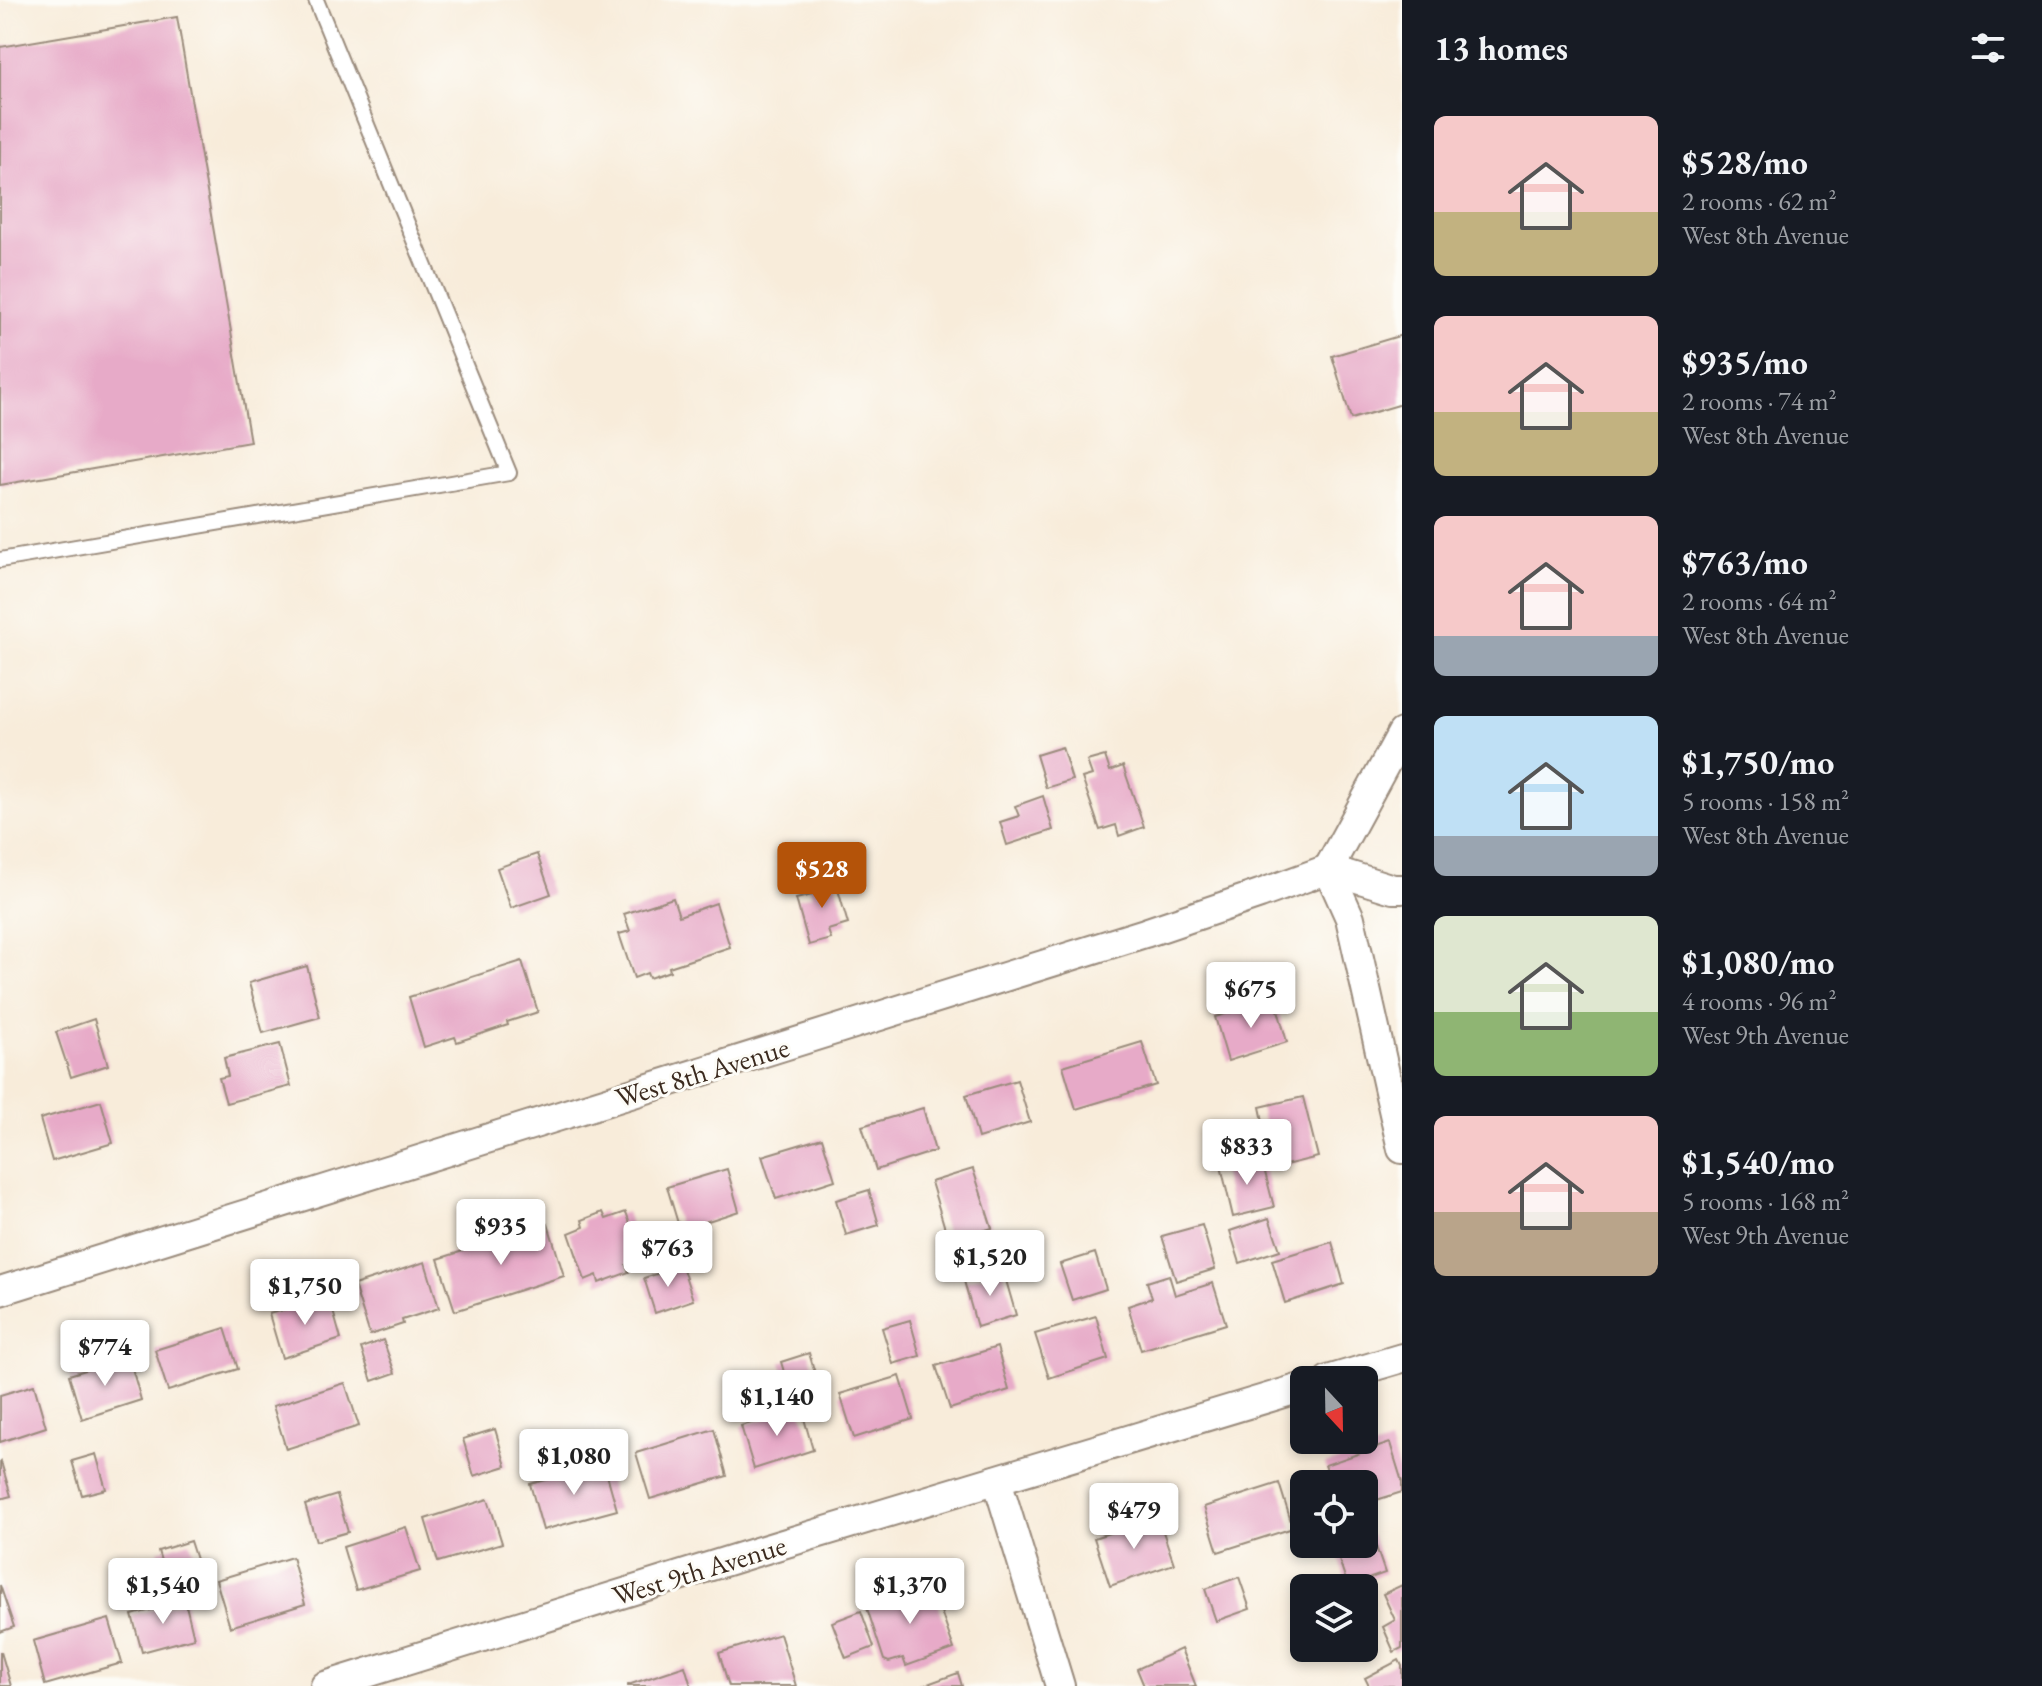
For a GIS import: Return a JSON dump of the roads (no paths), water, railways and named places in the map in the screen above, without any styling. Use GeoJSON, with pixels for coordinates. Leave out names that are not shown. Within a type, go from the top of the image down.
{"type":"FeatureCollection","features":[{"type":"Feature","properties":{"kind":"street"},"geometry":{"type":"LineString","coordinates":[[1328,869],[1402,733]]}},
{"type":"Feature","properties":{"kind":"street"},"geometry":{"type":"LineString","coordinates":[[1328,869],[1402,889]]}},
{"type":"Feature","properties":{"kind":"street"},"geometry":{"type":"LineString","coordinates":[[1328,869],[1350,918],[1402,1149]]}},
{"type":"Feature","properties":{"kind":"street","name":"West 8th Avenue"},"geometry":{"type":"LineString","coordinates":[[0,1291],[1145,933],[1328,869]]}},
{"type":"Feature","properties":{"kind":"street"},"geometry":{"type":"LineString","coordinates":[[1375,1366],[1402,1358]]}},
{"type":"Feature","properties":{"kind":"street","name":"West 9th Avenue"},"geometry":{"type":"LineString","coordinates":[[325,1686],[1290,1391]]}},
{"type":"Feature","properties":{"kind":"street"},"geometry":{"type":"LineString","coordinates":[[997,1480],[1060,1686]]}},
{"type":"Feature","properties":{"kind":"lane"},"geometry":{"type":"LineString","coordinates":[[0,560],[509,473],[316,0]]}}]}
